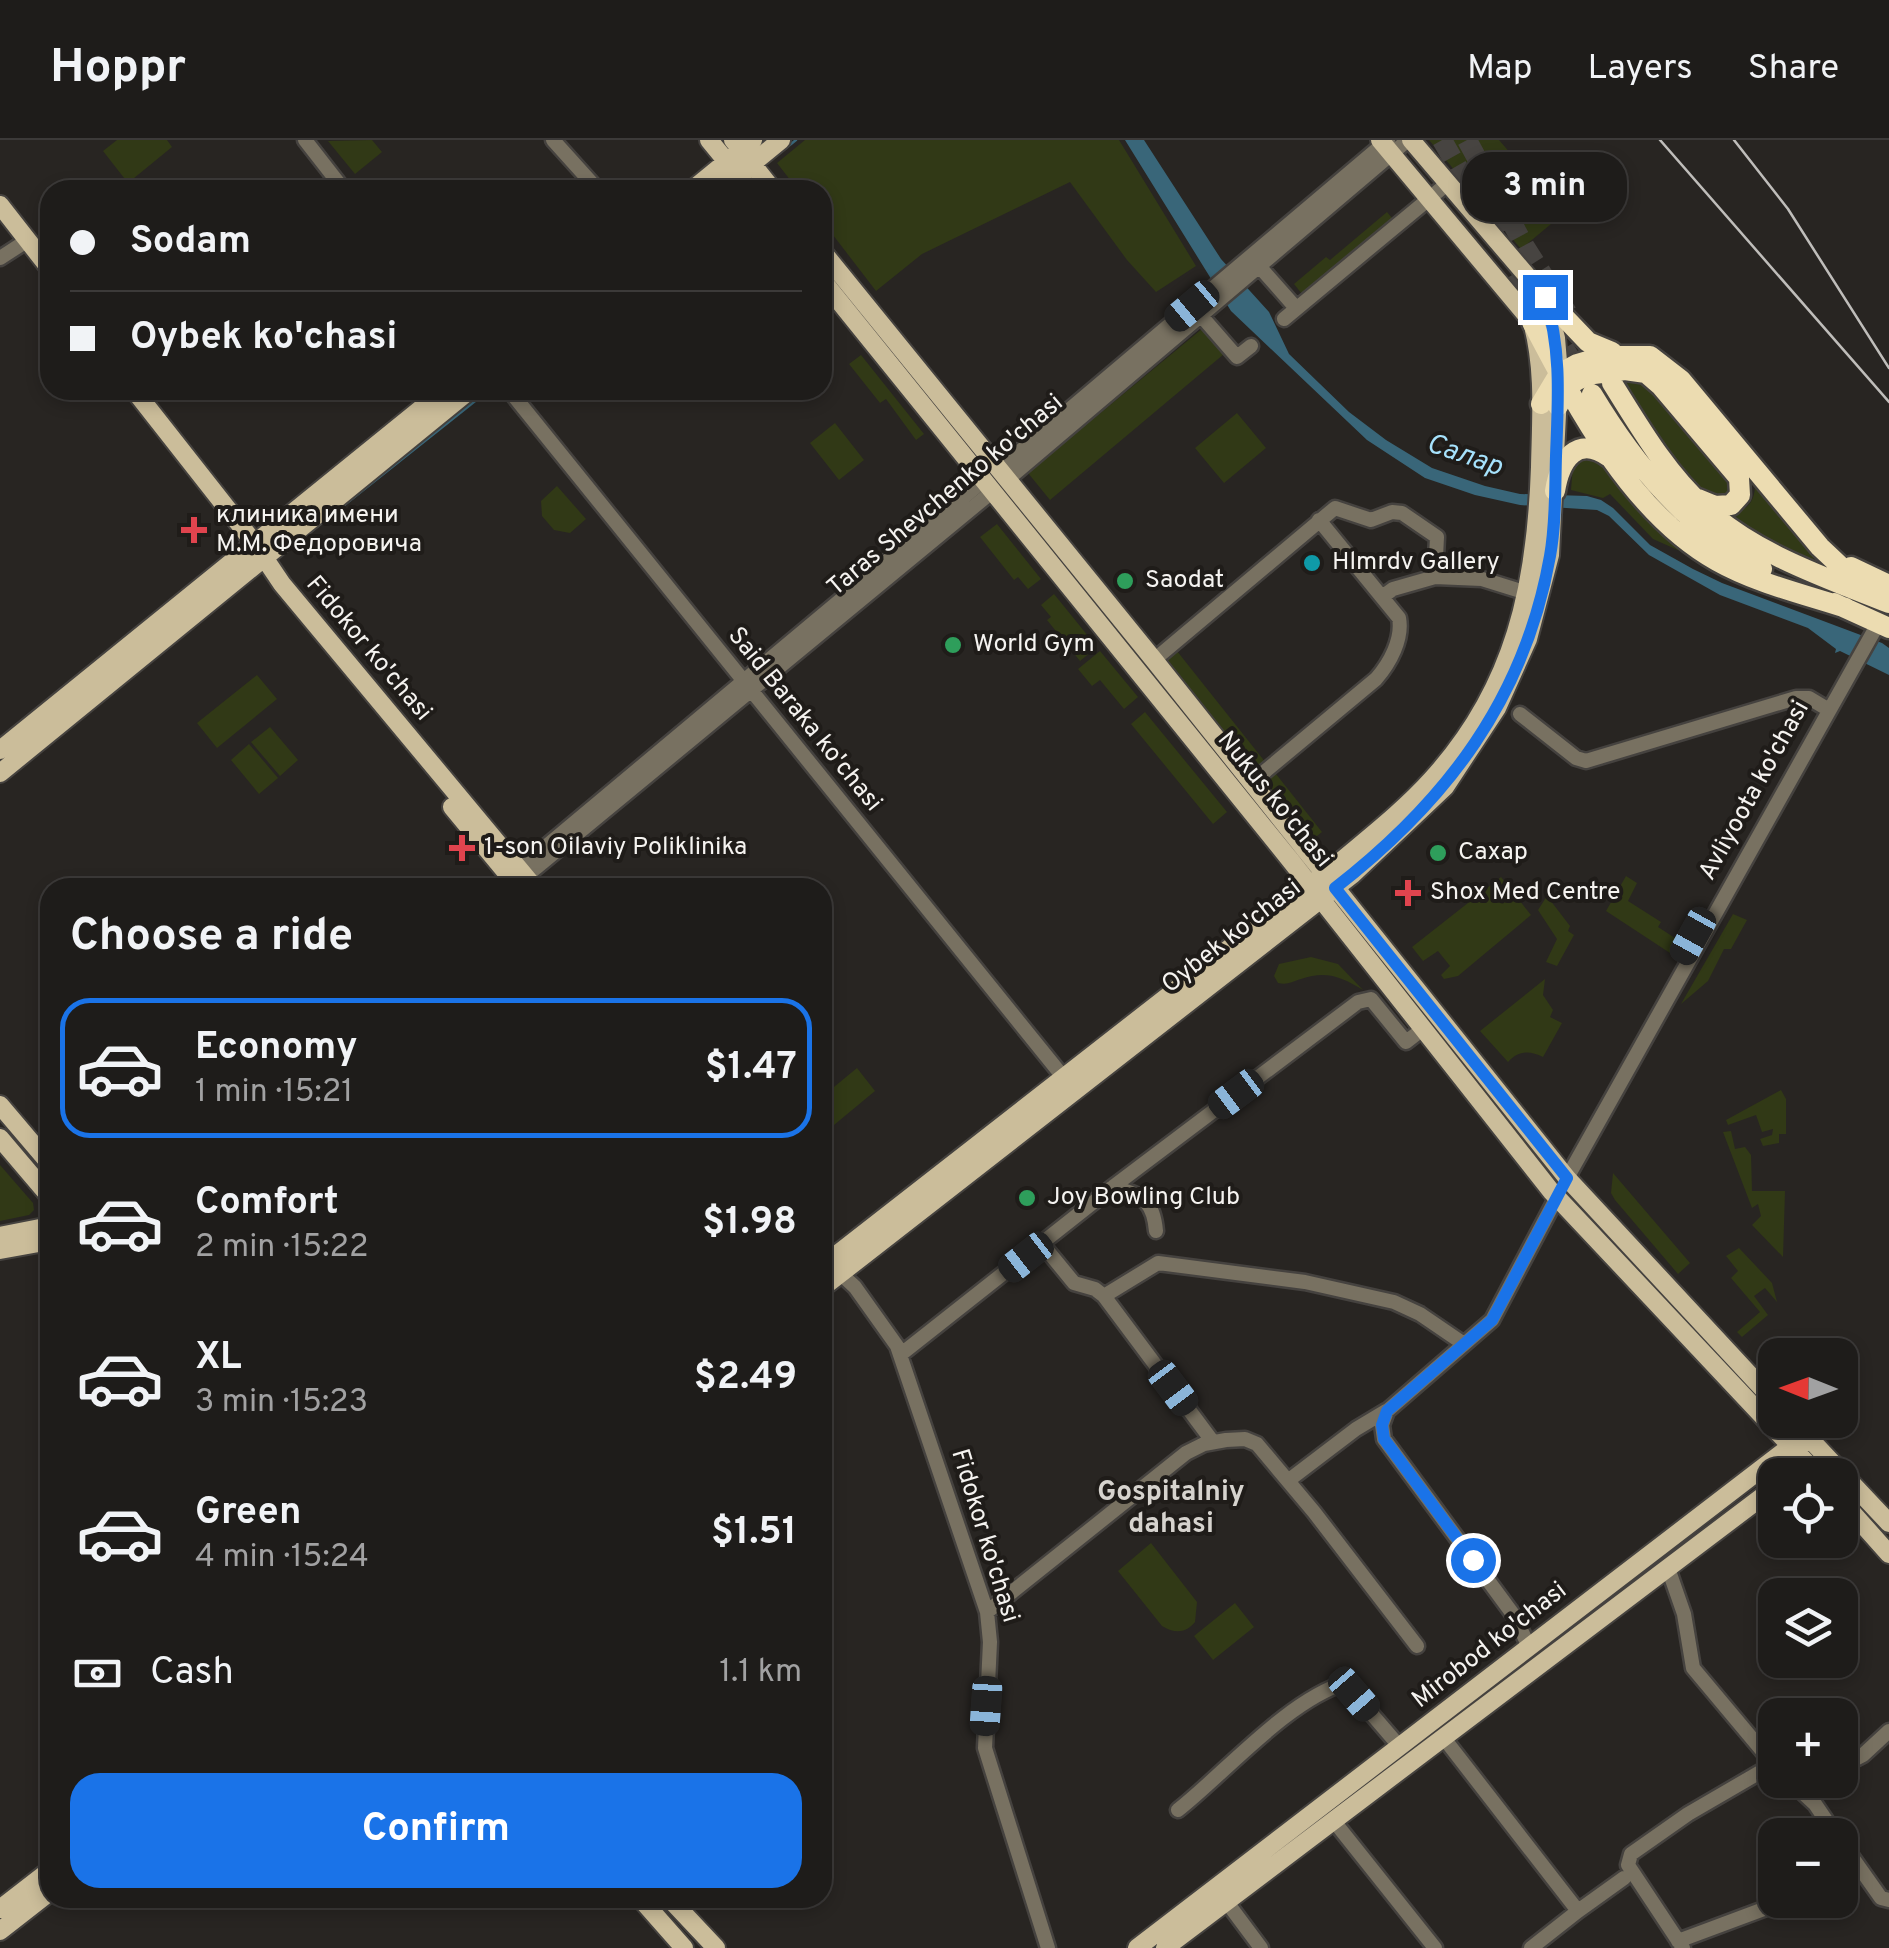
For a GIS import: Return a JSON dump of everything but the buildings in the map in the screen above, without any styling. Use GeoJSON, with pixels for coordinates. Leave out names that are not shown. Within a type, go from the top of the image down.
{"type":"FeatureCollection","features":[{"type":"Feature","properties":{"kind":"highway"},"geometry":{"type":"LineString","coordinates":[[1543,312],[1591,345],[1654,357],[1672,372],[1881,613]]}},
{"type":"Feature","properties":{"kind":"highway"},"geometry":{"type":"LineString","coordinates":[[1543,312],[1556,393],[1666,522],[1709,556],[1741,573],[1846,608],[1881,613]]}},
{"type":"Feature","properties":{"kind":"highway"},"geometry":{"type":"LineString","coordinates":[[1556,393],[1590,359],[1624,354]]}},
{"type":"Feature","properties":{"kind":"highway"},"geometry":{"type":"LineString","coordinates":[[1556,393],[1586,375],[1603,371],[1641,371],[1656,380],[1740,478],[1740,495],[1731,505],[1712,506],[1692,496]]}},
{"type":"Feature","properties":{"kind":"highway"},"geometry":{"type":"LineString","coordinates":[[1612,383],[1692,496],[1792,574],[1846,608]]}},
{"type":"Feature","properties":{"kind":"highway"},"geometry":{"type":"LineString","coordinates":[[1592,394],[1629,452],[1670,501],[1719,544],[1881,613]]}},
{"type":"Feature","properties":{"kind":"highway"},"geometry":{"type":"LineString","coordinates":[[1547,500],[1563,464],[1581,448],[1599,450],[1624,472]]}},
{"type":"Feature","properties":{"kind":"main road"},"geometry":{"type":"LineString","coordinates":[[709,140],[742,160],[763,180]]}},
{"type":"Feature","properties":{"kind":"main road"},"geometry":{"type":"LineString","coordinates":[[709,180],[780,140]]}},
{"type":"Feature","properties":{"kind":"main road"},"geometry":{"type":"LineString","coordinates":[[1410,140],[1448,183],[1543,312]]}},
{"type":"Feature","properties":{"kind":"main road"},"geometry":{"type":"LineString","coordinates":[[1386,145],[1429,198],[1543,312]]}},
{"type":"Feature","properties":{"kind":"main road"},"geometry":{"type":"LineString","coordinates":[[0,204],[40,269]]}},
{"type":"Feature","properties":{"kind":"main road"},"geometry":{"type":"LineString","coordinates":[[0,221],[40,259]]}},
{"type":"Feature","properties":{"kind":"main road","name":"Nukus ko'chasi"},"geometry":{"type":"LineString","coordinates":[[832,264],[996,480],[1322,887],[1565,1175],[1758,1384]]}},
{"type":"Feature","properties":{"kind":"main road","name":"Nukus ko'chasi"},"geometry":{"type":"LineString","coordinates":[[832,291],[1154,660],[1251,782],[1424,1028],[1554,1194],[1806,1458]]}},
{"type":"Feature","properties":{"kind":"main road","name":"Oybek ko'chasi"},"geometry":{"type":"LineString","coordinates":[[832,1258],[1064,1078],[1322,887],[1410,802],[1456,749],[1502,669],[1528,593],[1547,500],[1556,393],[1538,352],[1543,312]]}},
{"type":"Feature","properties":{"kind":"main road"},"geometry":{"type":"LineString","coordinates":[[142,400],[260,551]]}},
{"type":"Feature","properties":{"kind":"main road"},"geometry":{"type":"LineString","coordinates":[[151,400],[260,551]]}},
{"type":"Feature","properties":{"kind":"main road"},"geometry":{"type":"LineString","coordinates":[[0,773],[433,400]]}},
{"type":"Feature","properties":{"kind":"main road"},"geometry":{"type":"LineString","coordinates":[[0,750],[457,400]]}},
{"type":"Feature","properties":{"kind":"main road","name":"Oybek ko'chasi"},"geometry":{"type":"LineString","coordinates":[[832,1258],[1433,800],[1488,725],[1530,634],[1550,555],[1547,500]]}},
{"type":"Feature","properties":{"kind":"main road","name":"Fidokor ko'chasi"},"geometry":{"type":"LineString","coordinates":[[260,551],[514,878]]}},
{"type":"Feature","properties":{"kind":"main road"},"geometry":{"type":"LineString","coordinates":[[0,1105],[40,1152]]}},
{"type":"Feature","properties":{"kind":"main road"},"geometry":{"type":"LineString","coordinates":[[0,1138],[40,1185]]}},
{"type":"Feature","properties":{"kind":"main road","name":"Avliyoota ko'chasi"},"geometry":{"type":"LineString","coordinates":[[1554,1194],[1565,1175]]}},
{"type":"Feature","properties":{"kind":"main road"},"geometry":{"type":"LineString","coordinates":[[0,1236],[40,1232]]}},
{"type":"Feature","properties":{"kind":"main road"},"geometry":{"type":"LineString","coordinates":[[0,1250],[40,1234]]}},
{"type":"Feature","properties":{"kind":"main road","name":"Mirobod ko'chasi"},"geometry":{"type":"LineString","coordinates":[[1165,1948],[1201,1910],[1400,1747],[1791,1446]]}},
{"type":"Feature","properties":{"kind":"main road","name":"Nukus ko'chasi"},"geometry":{"type":"LineString","coordinates":[[1858,1498],[1889,1522]]}},
{"type":"Feature","properties":{"kind":"main road","name":"Mirobod ko'chasi"},"geometry":{"type":"LineString","coordinates":[[1137,1948],[1201,1910],[1226,1901],[1758,1501]]}},
{"type":"Feature","properties":{"kind":"main road"},"geometry":{"type":"LineString","coordinates":[[1858,1519],[1889,1554]]}},
{"type":"Feature","properties":{"kind":"main road"},"geometry":{"type":"LineString","coordinates":[[1455,1704],[1466,1708],[1467,1720]]}},
{"type":"Feature","properties":{"kind":"main road"},"geometry":{"type":"LineString","coordinates":[[0,1909],[40,1878]]}},
{"type":"Feature","properties":{"kind":"main road"},"geometry":{"type":"LineString","coordinates":[[0,1931],[40,1900]]}},
{"type":"Feature","properties":{"kind":"main road"},"geometry":{"type":"LineString","coordinates":[[649,1908],[684,1948]]}},
{"type":"Feature","properties":{"kind":"main road"},"geometry":{"type":"LineString","coordinates":[[678,1908],[716,1948]]}},
{"type":"Feature","properties":{"kind":"street"},"geometry":{"type":"LineString","coordinates":[[305,140],[336,180]]}},
{"type":"Feature","properties":{"kind":"street"},"geometry":{"type":"LineString","coordinates":[[553,140],[589,180]]}},
{"type":"Feature","properties":{"kind":"street","name":"Taras Shevchenko ko'chasi"},"geometry":{"type":"LineString","coordinates":[[522,878],[747,684],[1250,268],[1386,145],[1410,140]]}},
{"type":"Feature","properties":{"kind":"street"},"geometry":{"type":"LineString","coordinates":[[1250,268],[1290,314],[1448,183]]}},
{"type":"Feature","properties":{"kind":"street"},"geometry":{"type":"LineString","coordinates":[[0,258],[24,244]]}},
{"type":"Feature","properties":{"kind":"street"},"geometry":{"type":"LineString","coordinates":[[1201,307],[1237,357],[1251,346]]}},
{"type":"Feature","properties":{"kind":"street","name":"Said Baraka ko'chasi"},"geometry":{"type":"LineString","coordinates":[[517,400],[1064,1078]]}},
{"type":"Feature","properties":{"kind":"street"},"geometry":{"type":"LineString","coordinates":[[1154,660],[1338,507],[1371,520],[1402,512],[1437,537],[1436,577]]}},
{"type":"Feature","properties":{"kind":"street"},"geometry":{"type":"LineString","coordinates":[[1251,782],[1382,671],[1400,628],[1398,618],[1320,520]]}},
{"type":"Feature","properties":{"kind":"street"},"geometry":{"type":"LineString","coordinates":[[1382,598],[1393,590],[1436,577],[1482,579],[1528,593]]}},
{"type":"Feature","properties":{"kind":"street","name":"Avliyoota ko'chasi"},"geometry":{"type":"LineString","coordinates":[[1565,1175],[1881,613]]}},
{"type":"Feature","properties":{"kind":"street"},"geometry":{"type":"LineString","coordinates":[[1520,714],[1576,758],[1586,761],[1796,698],[1808,698],[1826,708]]}},
{"type":"Feature","properties":{"kind":"street"},"geometry":{"type":"LineString","coordinates":[[900,1354],[1358,1002],[1371,999],[1406,1042],[1424,1028]]}},
{"type":"Feature","properties":{"kind":"street"},"geometry":{"type":"LineString","coordinates":[[1114,1186],[1141,1196],[1154,1215],[1156,1231]]}},
{"type":"Feature","properties":{"kind":"street","name":"Avliyoota ko'chasi"},"geometry":{"type":"LineString","coordinates":[[1289,1480],[1360,1426],[1387,1411],[1464,1344],[1489,1310],[1554,1194]]}},
{"type":"Feature","properties":{"kind":"street"},"geometry":{"type":"LineString","coordinates":[[1042,1244],[1074,1283],[1104,1296],[1213,1442]]}},
{"type":"Feature","properties":{"kind":"street"},"geometry":{"type":"LineString","coordinates":[[1104,1296],[1158,1263],[1304,1282],[1394,1302],[1420,1314],[1464,1344]]}},
{"type":"Feature","properties":{"kind":"street","name":"Fidokor ko'chasi"},"geometry":{"type":"LineString","coordinates":[[832,1265],[854,1287],[900,1354],[987,1612],[990,1652],[986,1754],[1048,1948]]}},
{"type":"Feature","properties":{"kind":"street"},"geometry":{"type":"LineString","coordinates":[[1384,1439],[1382,1425],[1387,1411]]}},
{"type":"Feature","properties":{"kind":"street"},"geometry":{"type":"LineString","coordinates":[[1360,1426],[1374,1428],[1384,1439],[1515,1617],[1530,1647]]}},
{"type":"Feature","properties":{"kind":"street"},"geometry":{"type":"LineString","coordinates":[[987,1612],[1178,1458],[1213,1442],[1238,1438],[1262,1448],[1417,1646]]}},
{"type":"Feature","properties":{"kind":"street"},"geometry":{"type":"LineString","coordinates":[[1668,1568],[1684,1614],[1693,1668],[1758,1746]]}},
{"type":"Feature","properties":{"kind":"street"},"geometry":{"type":"LineString","coordinates":[[1178,1810],[1287,1718],[1321,1693],[1344,1684],[1400,1747]]}},
{"type":"Feature","properties":{"kind":"street"},"geometry":{"type":"LineString","coordinates":[[1858,1758],[1889,1731]]}},
{"type":"Feature","properties":{"kind":"street"},"geometry":{"type":"LineString","coordinates":[[1443,1737],[1578,1911]]}},
{"type":"Feature","properties":{"kind":"street"},"geometry":{"type":"LineString","coordinates":[[1531,1948],[1626,1872],[1634,1850],[1758,1775]]}},
{"type":"Feature","properties":{"kind":"street"},"geometry":{"type":"LineString","coordinates":[[1808,1798],[1824,1818]]}},
{"type":"Feature","properties":{"kind":"street"},"geometry":{"type":"LineString","coordinates":[[1333,1820],[1435,1948]]}},
{"type":"Feature","properties":{"kind":"street"},"geometry":{"type":"LineString","coordinates":[[1858,1867],[1880,1898],[1889,1900]]}},
{"type":"Feature","properties":{"kind":"street"},"geometry":{"type":"LineString","coordinates":[[1626,1872],[1680,1944],[1758,1912]]}},
{"type":"Feature","properties":{"kind":"street"},"geometry":{"type":"LineString","coordinates":[[1226,1901],[1262,1948]]}},
{"type":"Feature","properties":{"kind":"green space"},"geometry":{"type":"Polygon","coordinates":[[[117,140],[167,140],[172,147],[132,180],[126,180],[103,151],[117,140]]]}},
{"type":"Feature","properties":{"kind":"green space"},"geometry":{"type":"Polygon","coordinates":[[[372,140],[382,152],[355,174],[328,141],[372,140]]]}},
{"type":"Feature","properties":{"kind":"green space"},"geometry":{"type":"Polygon","coordinates":[[[805,140],[1119,140],[1196,266],[1156,292],[1127,260],[1070,182],[922,254],[876,291],[832,234],[832,180],[790,180],[777,163],[805,140]]]}},
{"type":"Feature","properties":{"kind":"green space"},"geometry":{"type":"Polygon","coordinates":[[[1429,140],[1499,140],[1518,162],[1481,195],[1490,204],[1528,175],[1557,212],[1557,219],[1521,249],[1429,140]]]}},
{"type":"Feature","properties":{"kind":"green space"},"geometry":{"type":"Polygon","coordinates":[[[1387,212],[1392,218],[1302,294],[1294,284],[1326,257],[1330,260],[1387,212]]]}},
{"type":"Feature","properties":{"kind":"green space"},"geometry":{"type":"Polygon","coordinates":[[[1203,328],[1224,354],[1050,500],[1028,473],[1203,328]]]}},
{"type":"Feature","properties":{"kind":"green space"},"geometry":{"type":"Polygon","coordinates":[[[861,355],[924,434],[916,440],[886,399],[880,403],[849,364],[861,355]]]}},
{"type":"Feature","properties":{"kind":"green space"},"geometry":{"type":"Polygon","coordinates":[[[1620,379],[1648,380],[1733,487],[1724,501],[1697,490],[1620,379]]]}},
{"type":"Feature","properties":{"kind":"green space"},"geometry":{"type":"Polygon","coordinates":[[[1237,413],[1266,448],[1224,483],[1195,448],[1237,413]]]}},
{"type":"Feature","properties":{"kind":"green space"},"geometry":{"type":"Polygon","coordinates":[[[835,423],[864,460],[839,480],[810,443],[835,423]]]}},
{"type":"Feature","properties":{"kind":"green space"},"geometry":{"type":"Polygon","coordinates":[[[1593,454],[1698,559],[1653,539],[1610,494],[1603,498],[1571,490],[1573,465],[1593,454]]]}},
{"type":"Feature","properties":{"kind":"green space"},"geometry":{"type":"Polygon","coordinates":[[[557,486],[586,519],[570,533],[554,530],[542,516],[541,501],[557,486]]]}},
{"type":"Feature","properties":{"kind":"green space"},"geometry":{"type":"Polygon","coordinates":[[[1755,487],[1814,558],[1810,563],[1724,514],[1746,508],[1755,487]]]}},
{"type":"Feature","properties":{"kind":"green space"},"geometry":{"type":"Polygon","coordinates":[[[997,524],[1041,579],[1028,589],[1018,577],[1014,580],[980,537],[997,524]]]}},
{"type":"Feature","properties":{"kind":"green space"},"geometry":{"type":"Polygon","coordinates":[[[1054,594],[1097,647],[1080,661],[1047,620],[1051,617],[1041,605],[1054,594]]]}},
{"type":"Feature","properties":{"kind":"green space"},"geometry":{"type":"Polygon","coordinates":[[[1173,646],[1266,763],[1256,772],[1163,654],[1173,646]]]}},
{"type":"Feature","properties":{"kind":"green space"},"geometry":{"type":"Polygon","coordinates":[[[1100,651],[1138,697],[1124,709],[1100,680],[1092,686],[1078,669],[1100,651]]]}},
{"type":"Feature","properties":{"kind":"green space"},"geometry":{"type":"Polygon","coordinates":[[[257,675],[277,699],[217,748],[197,723],[257,675]]]}},
{"type":"Feature","properties":{"kind":"green space"},"geometry":{"type":"Polygon","coordinates":[[[1145,712],[1227,812],[1213,824],[1131,724],[1145,712]]]}},
{"type":"Feature","properties":{"kind":"green space"},"geometry":{"type":"Polygon","coordinates":[[[270,727],[298,760],[280,776],[251,742],[270,727]]]}},
{"type":"Feature","properties":{"kind":"green space"},"geometry":{"type":"Polygon","coordinates":[[[249,744],[278,778],[259,794],[231,760],[249,744]]]}},
{"type":"Feature","properties":{"kind":"green space"},"geometry":{"type":"Polygon","coordinates":[[[1272,769],[1322,832],[1312,840],[1262,777],[1272,769]]]}},
{"type":"Feature","properties":{"kind":"green space"},"geometry":{"type":"Polygon","coordinates":[[[1626,876],[1637,883],[1628,901],[1661,922],[1658,927],[1678,940],[1670,953],[1606,911],[1626,876]]]}},
{"type":"Feature","properties":{"kind":"green space"},"geometry":{"type":"Polygon","coordinates":[[[1501,877],[1531,915],[1458,976],[1444,979],[1441,975],[1450,966],[1438,951],[1423,961],[1412,947],[1501,877]]]}},
{"type":"Feature","properties":{"kind":"green space"},"geometry":{"type":"Polygon","coordinates":[[[1547,896],[1574,935],[1557,966],[1546,962],[1557,939],[1538,910],[1547,896]]]}},
{"type":"Feature","properties":{"kind":"green space"},"geometry":{"type":"Polygon","coordinates":[[[1733,914],[1747,920],[1731,949],[1724,949],[1708,981],[1681,1004],[1733,914]]]}},
{"type":"Feature","properties":{"kind":"green space"},"geometry":{"type":"Polygon","coordinates":[[[1311,957],[1338,964],[1363,990],[1326,975],[1278,983],[1274,976],[1279,964],[1311,957]]]}},
{"type":"Feature","properties":{"kind":"green space"},"geometry":{"type":"Polygon","coordinates":[[[1545,979],[1543,995],[1553,1010],[1550,1017],[1562,1023],[1543,1057],[1524,1053],[1508,1062],[1480,1031],[1545,979]]]}},
{"type":"Feature","properties":{"kind":"green space"},"geometry":{"type":"Polygon","coordinates":[[[857,1068],[875,1091],[834,1125],[832,1089],[857,1068]]]}},
{"type":"Feature","properties":{"kind":"green space"},"geometry":{"type":"Polygon","coordinates":[[[1781,1090],[1786,1099],[1786,1134],[1779,1134],[1779,1143],[1763,1146],[1760,1139],[1772,1135],[1773,1129],[1762,1132],[1756,1115],[1728,1125],[1726,1120],[1781,1090]]]}},
{"type":"Feature","properties":{"kind":"green space"},"geometry":{"type":"Polygon","coordinates":[[[1731,1131],[1735,1149],[1745,1147],[1751,1155],[1752,1191],[1785,1191],[1783,1257],[1752,1225],[1761,1216],[1758,1204],[1752,1208],[1723,1132],[1731,1131]]]}},
{"type":"Feature","properties":{"kind":"green space"},"geometry":{"type":"Polygon","coordinates":[[[0,1165],[33,1203],[34,1210],[29,1215],[0,1221],[0,1165]]]}},
{"type":"Feature","properties":{"kind":"green space"},"geometry":{"type":"Polygon","coordinates":[[[1613,1173],[1690,1263],[1678,1274],[1615,1200],[1611,1193],[1613,1173]]]}},
{"type":"Feature","properties":{"kind":"green space"},"geometry":{"type":"Polygon","coordinates":[[[1739,1248],[1772,1283],[1777,1302],[1765,1288],[1754,1296],[1768,1315],[1742,1337],[1737,1332],[1760,1312],[1731,1278],[1738,1271],[1726,1256],[1739,1248]]]}},
{"type":"Feature","properties":{"kind":"green space"},"geometry":{"type":"Polygon","coordinates":[[[1151,1543],[1197,1602],[1195,1622],[1184,1630],[1162,1626],[1118,1571],[1151,1543]]]}},
{"type":"Feature","properties":{"kind":"green space"},"geometry":{"type":"Polygon","coordinates":[[[1235,1603],[1254,1627],[1213,1660],[1194,1636],[1235,1603]]]}},
{"type":"Feature","properties":{"kind":"water","name":"Салар"},"geometry":{"type":"Polygon","coordinates":[[[1125,140],[1144,140],[1221,259],[1269,312],[1289,354],[1349,412],[1386,440],[1432,468],[1485,486],[1520,494],[1601,500],[1650,545],[1693,569],[1882,643],[1889,648],[1889,675],[1840,651],[1835,653],[1836,649],[1808,628],[1720,595],[1649,555],[1609,516],[1597,510],[1520,505],[1475,495],[1425,478],[1367,440],[1231,311],[1125,140]]]}},
{"type":"Feature","properties":{"kind":"waterway"},"geometry":{"type":"LineString","coordinates":[[776,156],[796,140]]}},
{"type":"Feature","properties":{"kind":"waterway"},"geometry":{"type":"LineString","coordinates":[[284,553],[476,400]]}},
{"type":"Feature","properties":{"kind":"tunnel"},"geometry":{"type":"LineString","coordinates":[[1442,140],[1498,238]]}},
{"type":"Feature","properties":{"kind":"tunnel"},"geometry":{"type":"LineString","coordinates":[[1467,140],[1525,247],[1568,314]]}},
{"type":"Feature","properties":{"kind":"tunnel"},"geometry":{"type":"LineString","coordinates":[[1517,272],[1583,379]]}},
{"type":"Feature","properties":{"kind":"railway"},"geometry":{"type":"LineString","coordinates":[[1660,140],[1889,402]]}},
{"type":"Feature","properties":{"kind":"railway"},"geometry":{"type":"LineString","coordinates":[[1734,140],[1788,209],[1889,368]]}},
{"type":"Feature","properties":{"kind":"place","name":"клиника имени М.М. Федоровича"},"geometry":{"type":"Point","coordinates":[194,530]}},
{"type":"Feature","properties":{"kind":"place","name":"Hlmrdv Gallery"},"geometry":{"type":"Point","coordinates":[1312,563]}},
{"type":"Feature","properties":{"kind":"place","name":"Saodat"},"geometry":{"type":"Point","coordinates":[1125,581]}},
{"type":"Feature","properties":{"kind":"place","name":"World Gym"},"geometry":{"type":"Point","coordinates":[953,645]}},
{"type":"Feature","properties":{"kind":"place","name":"1-son Oilaviy Poliklinika"},"geometry":{"type":"Point","coordinates":[462,848]}},
{"type":"Feature","properties":{"kind":"place","name":"Сахар"},"geometry":{"type":"Point","coordinates":[1438,853]}},
{"type":"Feature","properties":{"kind":"place","name":"Shox Med Centre"},"geometry":{"type":"Point","coordinates":[1408,893]}},
{"type":"Feature","properties":{"kind":"place","name":"Joy Bowling Club"},"geometry":{"type":"Point","coordinates":[1027,1198]}},
{"type":"Feature","properties":{"kind":"district","name":"Gospitalniy dahasi"},"geometry":{"type":"Point","coordinates":[1171,1509]}},
{"type":"Feature","properties":{"kind":"route"},"geometry":{"type":"LineString","coordinates":[[1473,1560],[1384,1439],[1382,1421],[1387,1411],[1492,1320],[1567,1178],[1335,888],[1420,813],[1456,773],[1497,708],[1528,639],[1540,602],[1554,528],[1560,374],[1545,297]]}}]}
